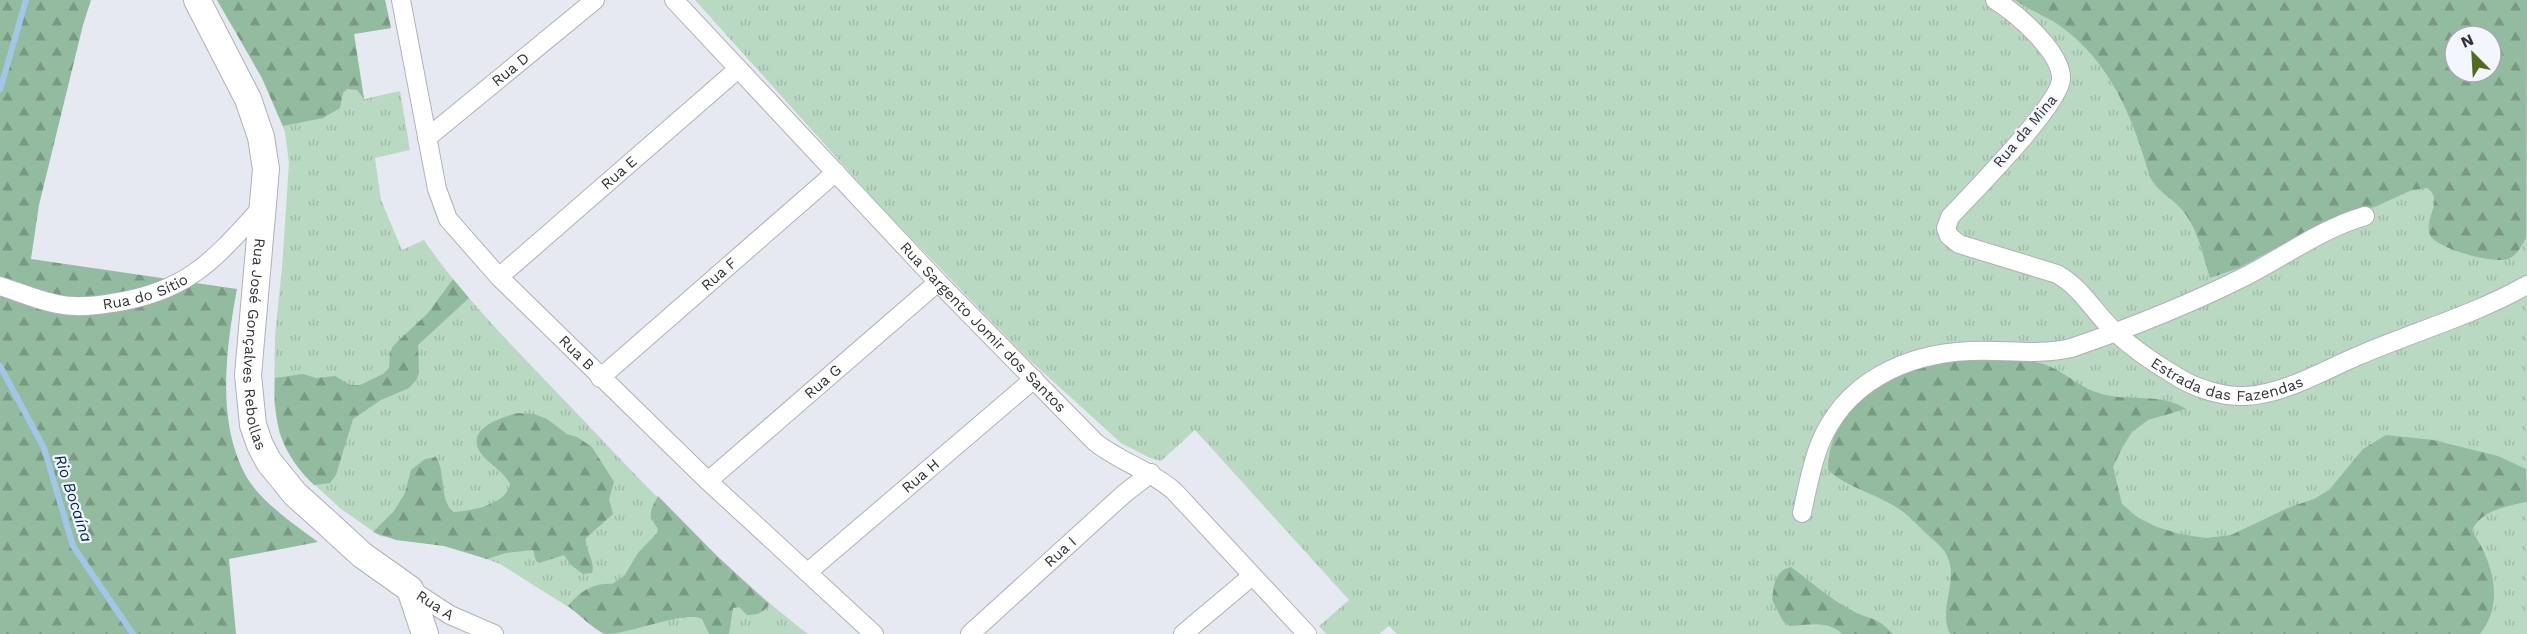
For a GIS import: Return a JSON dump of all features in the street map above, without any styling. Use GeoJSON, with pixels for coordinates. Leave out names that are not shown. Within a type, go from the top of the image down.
{"type":"FeatureCollection","features":[{"type":"Feature","properties":{"kind":"street","name":"Rua José Gonçalves Rebollas"},"geometry":{"type":"LineString","coordinates":[[197,0],[255,116],[266,170],[248,375],[249,402],[260,445],[281,479],[295,494],[362,555],[410,590]]}},
{"type":"Feature","properties":{"kind":"street","name":"Rua B"},"geometry":{"type":"LineString","coordinates":[[401,0],[437,189],[448,219],[499,277],[600,378],[874,634]]}},
{"type":"Feature","properties":{"kind":"street","name":"Rua D"},"geometry":{"type":"LineString","coordinates":[[427,138],[595,0]]}},
{"type":"Feature","properties":{"kind":"street","name":"Rua Sargento Jomir dos Santos"},"geometry":{"type":"LineString","coordinates":[[674,0],[938,282],[1034,379],[1105,450],[1132,466],[1151,473],[1174,491],[1306,634]]}},
{"type":"Feature","properties":{"kind":"street","name":"Rua da Mina"},"geometry":{"type":"LineString","coordinates":[[1949,236],[1946,228],[1950,217],[2036,122],[2052,103],[2060,88],[2061,76],[2051,54],[2031,28],[1995,0]]}},
{"type":"Feature","properties":{"kind":"street","name":"Rua E"},"geometry":{"type":"LineString","coordinates":[[499,277],[738,69]]}},
{"type":"Feature","properties":{"kind":"street","name":"Rua F"},"geometry":{"type":"LineString","coordinates":[[600,378],[836,172]]}},
{"type":"Feature","properties":{"kind":"street","name":"Rua do Sítio"},"geometry":{"type":"LineString","coordinates":[[0,286],[58,304],[72,306],[109,304],[157,293],[190,278],[263,206]]}},
{"type":"Feature","properties":{"kind":"street"},"geometry":{"type":"LineString","coordinates":[[1802,513],[1813,463],[1832,421],[1856,393],[1879,374],[1912,360],[1951,353],[1990,351],[2050,353],[2071,348],[2214,291],[2248,275],[2324,231],[2365,216]]}},
{"type":"Feature","properties":{"kind":"street","name":"Estrada das Fazendas"},"geometry":{"type":"LineString","coordinates":[[1949,236],[1959,244],[2057,273],[2079,290],[2114,331],[2178,378],[2204,389],[2243,396],[2261,394],[2298,382],[2361,354],[2476,311],[2527,285]]}},
{"type":"Feature","properties":{"kind":"street","name":"Rua G"},"geometry":{"type":"LineString","coordinates":[[708,481],[938,282]]}},
{"type":"Feature","properties":{"kind":"street","name":"Rua H"},"geometry":{"type":"LineString","coordinates":[[808,572],[1034,379]]}},
{"type":"Feature","properties":{"kind":"street","name":"Rua I"},"geometry":{"type":"LineString","coordinates":[[970,634],[1125,493],[1151,473]]}},
{"type":"Feature","properties":{"kind":"street"},"geometry":{"type":"LineString","coordinates":[[1183,634],[1252,576]]}},
{"type":"Feature","properties":{"kind":"street","name":"Rua A"},"geometry":{"type":"LineString","coordinates":[[410,590],[450,615],[488,632]]}},
{"type":"Feature","properties":{"kind":"street"},"geometry":{"type":"LineString","coordinates":[[410,590],[421,633]]}},
{"type":"Feature","properties":{"kind":"street"},"geometry":{"type":"LineString","coordinates":[[459,634],[488,632]]}},
{"type":"Feature","properties":{"kind":"green space"},"geometry":{"type":"Polygon","coordinates":[[[0,0],[91,0],[39,205],[31,259],[237,289],[226,384],[230,432],[237,455],[246,476],[260,494],[318,542],[229,559],[236,634],[0,634],[0,0]]]}},
{"type":"Feature","properties":{"kind":"green space"},"geometry":{"type":"Polygon","coordinates":[[[217,0],[385,0],[391,28],[354,34],[364,99],[400,91],[410,150],[375,158],[381,200],[402,250],[424,240],[493,325],[654,494],[744,581],[808,634],[604,634],[573,610],[500,564],[445,546],[380,536],[341,509],[304,475],[285,447],[279,432],[274,401],[275,335],[289,163],[285,132],[262,78],[217,0]]]}},
{"type":"Feature","properties":{"kind":"green space"},"geometry":{"type":"Polygon","coordinates":[[[217,0],[385,0],[391,28],[354,34],[364,99],[357,90],[347,89],[343,93],[340,108],[323,118],[283,126],[262,78],[217,0]]]}},
{"type":"Feature","properties":{"kind":"green space"},"geometry":{"type":"Polygon","coordinates":[[[695,0],[2527,0],[2527,634],[1397,634],[1389,626],[1379,634],[1326,634],[1319,626],[1349,600],[1195,430],[1161,461],[1150,458],[1121,443],[1024,355],[881,207],[695,0]]]}},
{"type":"Feature","properties":{"kind":"green space"},"geometry":{"type":"Polygon","coordinates":[[[2015,0],[2527,0],[2526,238],[2514,256],[2501,260],[2466,254],[2443,245],[2430,235],[2429,223],[2434,198],[2427,188],[2412,190],[2377,206],[2316,226],[2239,268],[2210,278],[2193,226],[2183,211],[2157,187],[2150,177],[2136,134],[2118,93],[2093,56],[2059,25],[2015,0]]]}},
{"type":"Feature","properties":{"kind":"green space"},"geometry":{"type":"Polygon","coordinates":[[[453,279],[469,298],[418,345],[419,373],[417,379],[409,388],[381,400],[353,419],[336,475],[330,483],[314,485],[294,461],[281,437],[276,410],[275,378],[303,374],[316,378],[335,376],[350,385],[360,385],[383,374],[389,368],[393,346],[428,313],[453,279]]]}},
{"type":"Feature","properties":{"kind":"green space"},"geometry":{"type":"Polygon","coordinates":[[[1953,358],[2026,360],[2049,366],[2088,389],[2102,394],[2155,399],[2186,409],[2148,420],[2132,432],[2113,467],[2122,504],[2137,517],[2157,527],[2180,534],[2206,538],[2231,535],[2290,507],[2314,499],[2329,490],[2363,449],[2386,435],[2433,440],[2498,456],[2526,469],[2527,502],[2495,510],[2481,518],[2472,531],[2486,556],[2493,582],[2494,596],[2488,622],[2480,634],[1950,634],[1946,616],[1951,577],[1948,558],[1944,551],[1900,510],[1844,481],[1828,470],[1829,456],[1837,430],[1852,406],[1862,396],[1892,375],[1953,358]]]}},
{"type":"Feature","properties":{"kind":"green space"},"geometry":{"type":"Polygon","coordinates":[[[518,413],[534,414],[547,419],[567,434],[577,437],[592,447],[614,482],[609,499],[613,514],[586,538],[592,573],[583,574],[571,565],[564,555],[539,563],[536,561],[533,550],[506,553],[487,559],[444,546],[396,540],[373,532],[394,511],[405,493],[411,470],[425,459],[436,457],[446,501],[454,512],[479,508],[503,497],[510,484],[484,457],[478,448],[477,440],[479,433],[492,422],[518,413]]]}},
{"type":"Feature","properties":{"kind":"green space"},"geometry":{"type":"Polygon","coordinates":[[[658,496],[718,557],[769,604],[765,610],[747,615],[739,607],[733,608],[729,634],[709,634],[702,619],[694,617],[606,634],[592,626],[568,606],[587,589],[612,584],[624,576],[638,553],[657,533],[658,529],[651,513],[658,496]]]}},
{"type":"Feature","properties":{"kind":"green space"},"geometry":{"type":"Polygon","coordinates":[[[1791,567],[1836,601],[1877,621],[1893,634],[1842,634],[1825,625],[1790,626],[1783,621],[1772,600],[1774,584],[1778,576],[1791,567]]]}},
{"type":"Feature","properties":{"kind":"waterway","name":"Rio Bocaína"},"geometry":{"type":"LineString","coordinates":[[0,90],[26,0]]}},
{"type":"Feature","properties":{"kind":"waterway","name":"Rio Bocaína"},"geometry":{"type":"LineString","coordinates":[[0,366],[44,448],[73,546],[133,634]]}}]}
